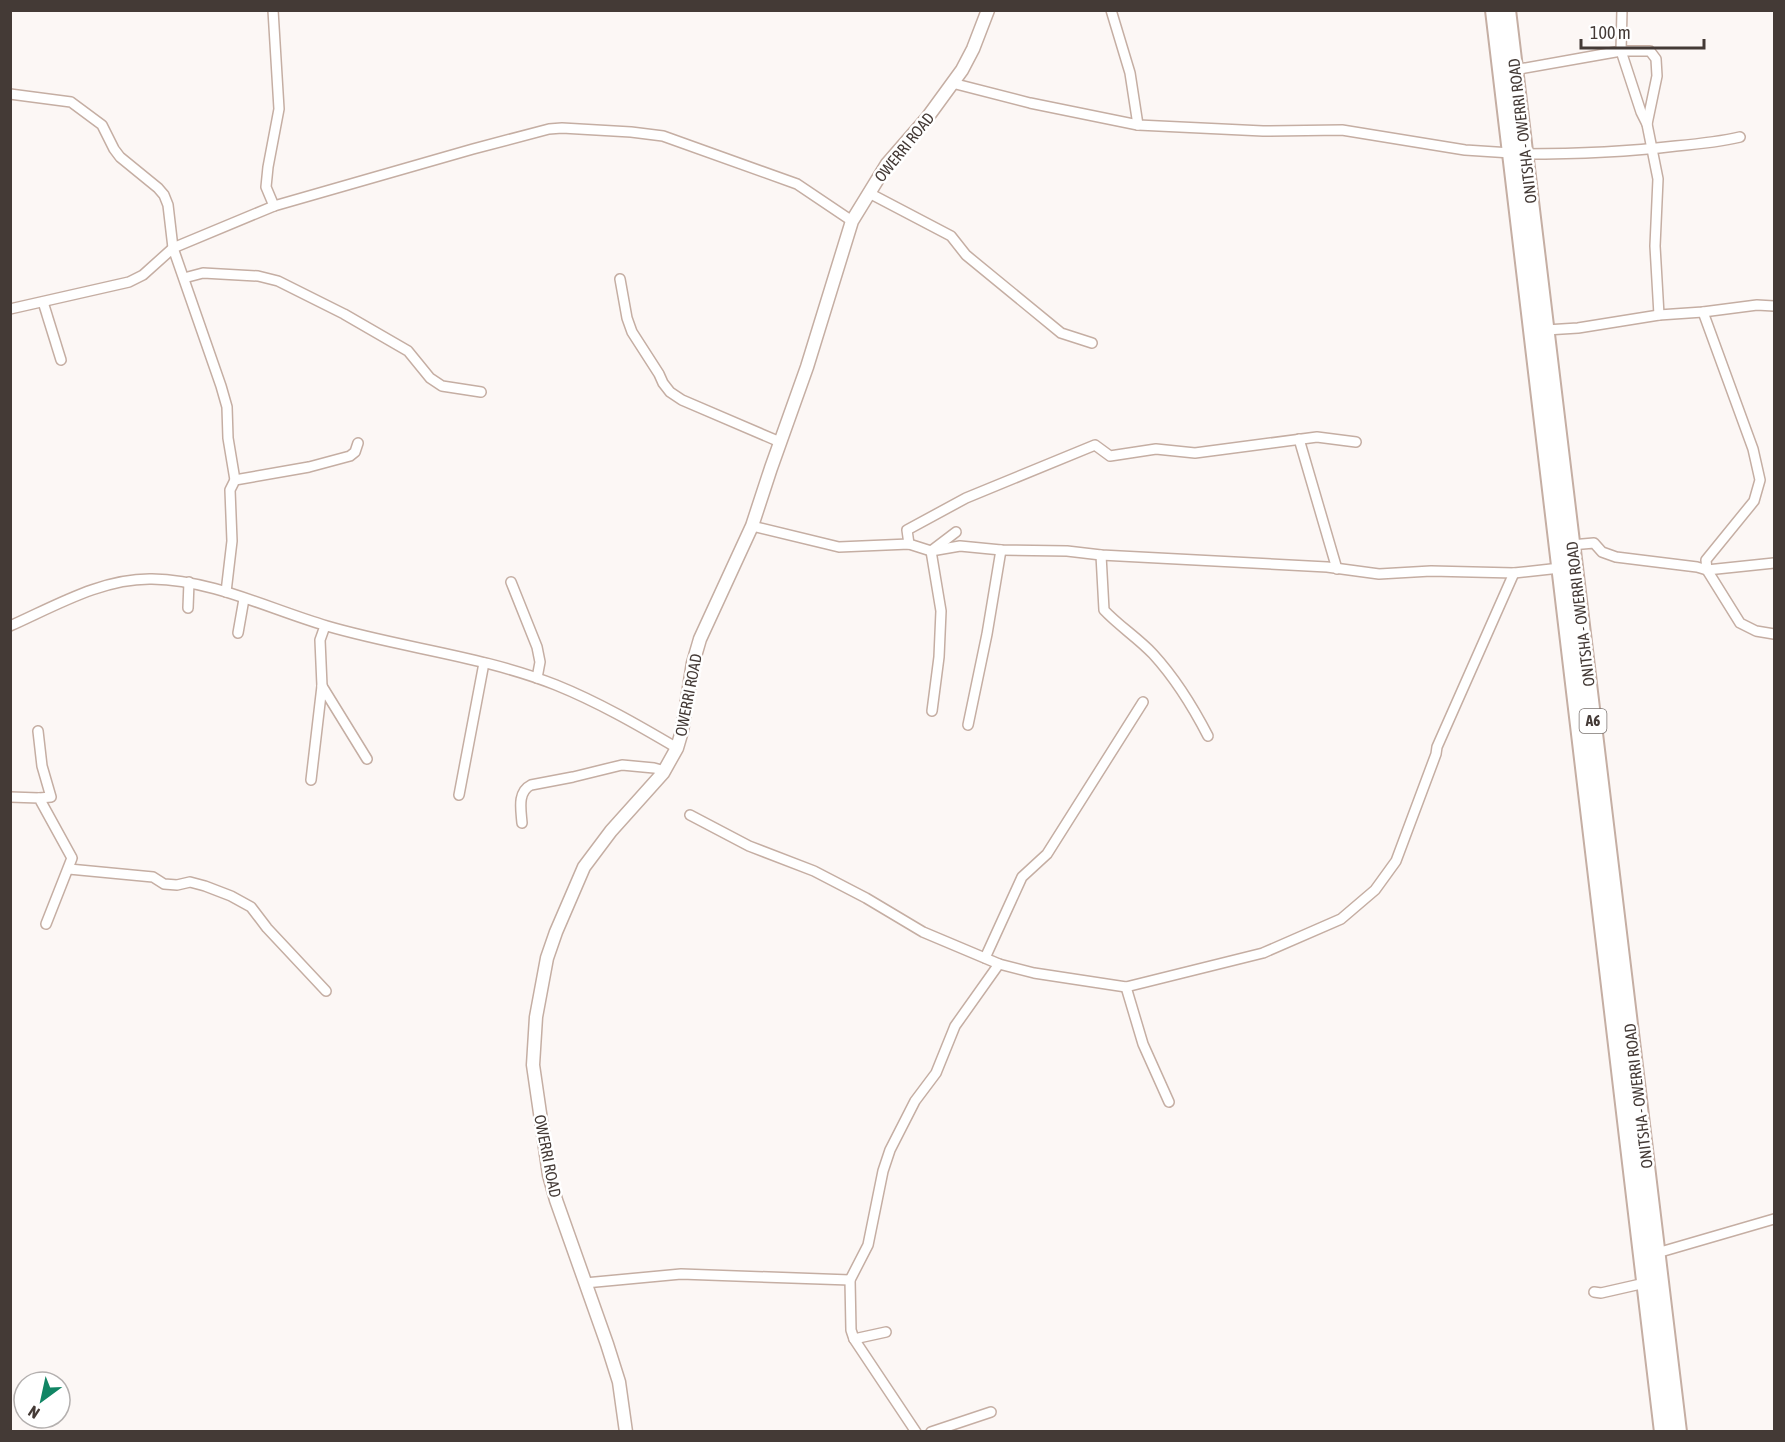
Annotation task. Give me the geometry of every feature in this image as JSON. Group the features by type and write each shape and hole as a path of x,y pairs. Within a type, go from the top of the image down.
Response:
{"highway":[{"name":"ONITSHA - OWERRI ROAD","path":"1494,10 1546,330 1678,1431"},
{"name":"ONITSHA - OWERRI ROAD","path":"1507,10 1514,70 1518,153 1560,568 1663,1431"}],"main road":[{"name":"OWERRI ROAD","path":"626,1431 619,1382 549,1175 532,1065 536,1017 545,969 556,932 584,867 611,831 665,771 677,748 693,663 700,639 752,526 807,367 852,221 887,164 927,118 952,84 973,49 988,10"}],"street":[{"path":"273,10 279,109 268,167 267,187 274,206"},
{"path":"1111,10 1130,73 1138,125"},
{"path":"1622,10 1621,51 1647,124 1658,179 1655,246 1659,315"},
{"path":"1514,70 1621,51 1650,51 1656,59 1657,76 1647,124"},
{"path":"952,84 1138,125 1263,131 1342,130 1465,150 1574,154 1651,149 1721,141 1740,136"},
{"path":"10,94 71,102 102,125 120,157 164,195 168,205 173,248 227,407 228,438 235,480 230,490 232,541 226,592"},
{"path":"10,309 129,282 143,275 173,248 274,206 549,129 631,132 663,136 797,184 852,221"},
{"path":"868,193 951,236 966,255 1061,333 1092,343"},
{"path":"184,279 203,273 258,276 278,281 344,314 408,351 430,378 442,386 482,392"},
{"path":"620,279 632,332 670,392 682,400 780,442"},
{"path":"43,302 61,360"},
{"path":"1546,330 1578,328 1659,315 1757,305 1774,306"},
{"path":"1703,312 1753,449 1760,480 1754,501 1706,560 1707,570 1740,623 1756,631 1774,634"},
{"path":"909,544 908,530 966,498 1095,445 1110,456 1156,449 1195,453 1317,437 1356,442"},
{"path":"1299,439 1337,569"},
{"path":"235,480 309,467 350,456 355,452 358,443"},
{"path":"752,526 838,547 909,544 931,551 960,546 1001,550 1067,551 1101,555 1327,567 1379,574 1431,571 1514,573 1560,568"},
{"path":"931,551 956,532"},
{"path":"1571,544 1594,543 1602,552 1616,557 1707,570 1774,563"},
{"path":"968,725 987,634 1001,550"},
{"path":"931,551 941,611 939,657 932,711"},
{"path":"1101,555 1104,610 1152,654 1190,701 1208,736"},
{"path":"690,814 749,846 814,871 866,898 923,932 985,958 1034,974 1126,987 1263,953 1341,919 1375,890 1396,861 1437,747 1514,573"},
{"path":"10,626 73,597 109,584 150,579 189,582 226,592 325,626 484,663 537,678 617,713 677,748"},
{"path":"188,608 189,582"},
{"path":"511,582 537,647 540,662 537,678"},
{"path":"238,633 244,599"},
{"path":"311,780 322,686 320,640 325,626"},
{"path":"459,795 484,663"},
{"path":"322,686 367,759"},
{"path":"985,958 1022,877 1047,854 1143,702"},
{"path":"10,797 51,797 42,766 38,731"},
{"path":"522,823 522,793 526,787 531,785 622,765 665,771"},
{"path":"39,798 72,858 46,924"},
{"path":"69,868 153,877 164,884 177,885 189,882 231,896 251,907 267,928 326,991"},
{"path":"916,1431 854,1340 850,1280 868,1245 883,1171 890,1150 915,1101 936,1073 955,1026 999,963"},
{"path":"1126,987 1143,1044 1169,1102"},
{"path":"1657,1253 1774,1219"},
{"path":"585,1283 681,1274 850,1280"},
{"path":"1594,1292 1601,1293 1645,1283"},
{"path":"854,1340 886,1332"},
{"path":"931,1431 991,1412"}]}
